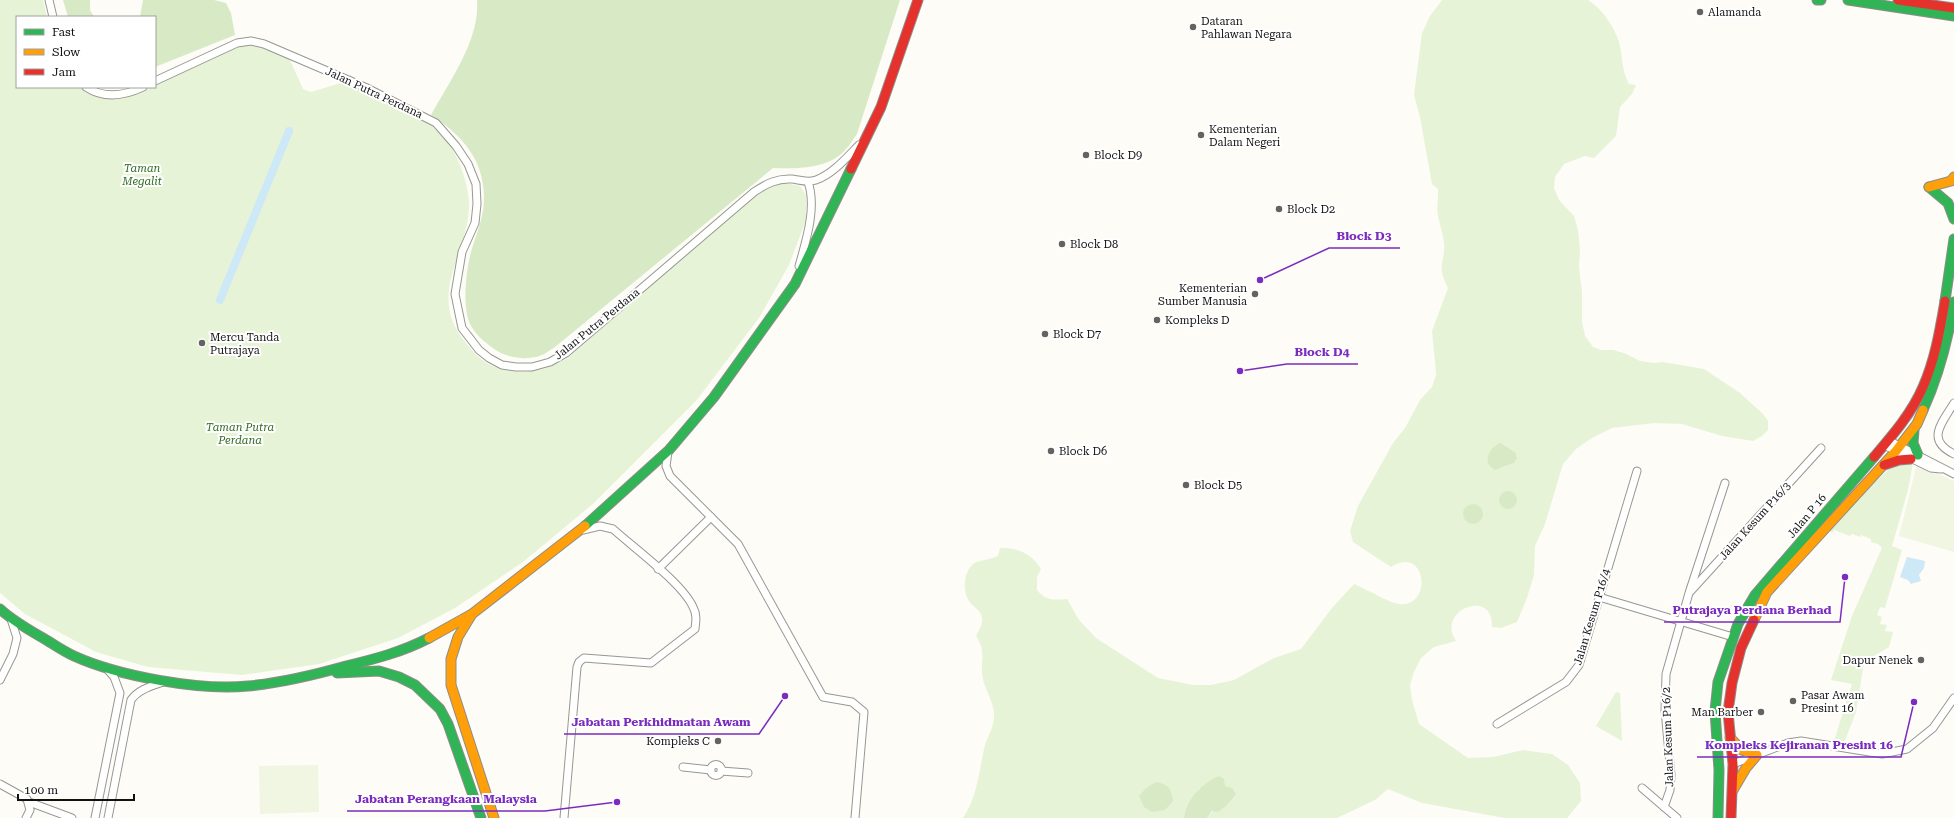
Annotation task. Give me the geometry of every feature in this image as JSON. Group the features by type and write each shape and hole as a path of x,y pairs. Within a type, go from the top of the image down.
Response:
{"main road":[{"path":"0,609 11,619 73,656 105,667 165,682 206,686 248,686 317,674 389,655 413,646 472,614 578,532 669,450 714,396 795,284 881,107 918,0"},
{"path":"1848,0 1954,16"},
{"path":"1898,0 1954,8"},
{"path":"1954,177 1951,180 1929,187 1948,203 1954,219"},
{"name":"Jalan P 16","path":"1718,817 1719,770 1715,711 1718,682 1738,624 1755,595 1886,442 1908,414 1926,381 1937,337 1954,239"},
{"name":"Jalan P 16","path":"1731,818 1733,764 1728,712 1732,683 1741,648 1760,604 1767,592 1882,466 1914,428 1934,386 1948,338 1954,302"},
{"path":"1882,466 1914,457 1912,439 1914,428"},
{"path":"472,614 458,637 451,659 451,686 494,818"},
{"path":"317,674 379,671 399,677 419,689 440,708 448,724 481,818"},
{"path":"1715,711 1726,755 1733,764 1726,773 1718,817"},
{"path":"1730,738 1742,750 1758,755 1746,768 1732,792"}],"street":[{"path":"49,0 53,16"},
{"name":"Jalan Putra Perdana","path":"156,81 237,43 251,40 337,74 436,123 456,146 468,164 476,184 476,223 462,252 455,294 462,328 469,340 489,358 502,365 532,367 550,362 566,353 754,192 775,180 783,179 808,182"},
{"path":"88,88 102,94 118,95 128,94 140,88"},
{"path":"795,284 809,219 811,190 808,182 817,180 826,175 866,137"},
{"path":"1954,403 1937,431 1939,441 1944,449 1954,454"},
{"path":"1886,442 1914,457 1954,474"},
{"name":"Jalan Kesum P16/3","path":"1689,594 1821,448"},
{"path":"669,450 666,466 670,476 738,544 823,697 852,702 864,712 855,818"},
{"name":"Jalan Kesum P16/4","path":"1497,724 1560,686 1572,676 1579,665 1636,471"},
{"name":"Jalan Kesum P16/3","path":"1681,621 1725,483"},
{"path":"658,569 711,517"},
{"path":"564,818 577,667 579,662 584,658 651,663 695,629 696,618 693,606 673,582 613,529 600,526 578,532"},
{"path":"1599,597 1733,637"},
{"path":"0,680 13,654 17,638 11,619"},
{"name":"Jalan Kesum P16/2","path":"1664,807 1670,790 1671,775 1666,717 1666,674 1681,621"},
{"path":"95,818 120,693 114,677 105,667"},
{"path":"108,818 132,700 138,693 148,687 165,682"},
{"path":"1733,764 1788,743 1801,741 1882,754 1907,749 1933,728 1954,698"},
{"path":"683,767 711,770 713,765 716,764 720,766 721,771 748,773"},
{"path":"0,784 24,796 29,802 72,818"},
{"path":"1642,788 1677,818"},
{"path":"26,818 30,810 29,802"}],"green space":[{"name":"Taman Putra Perdana","path":"0,0 43,0 47,16 16,16 16,88 82,88 100,95 114,97 128,96 149,88 156,88 156,84 228,49 242,44 253,44 284,54 290,60 303,89 311,92 341,83 353,84 433,126 451,146 461,168 468,190 468,220 452,272 449,290 449,307 454,325 466,343 478,356 485,362 503,369 522,372 531,371 549,366 568,358 756,193 780,182 800,186 806,195 806,220 789,265 759,318 696,401 594,503 523,562 455,608 398,638 319,664 242,675 148,667 96,652 25,614 0,593"},
{"path":"63,0 90,0 90,10 93,16 68,16"},
{"path":"143,0 214,0 226,3 231,13 235,35 156,67 156,16 140,16"},
{"path":"477,0 900,0 857,134 839,156 822,164 802,168 773,168 555,347 541,356 525,358 508,356 497,351 480,338 470,324 465,298 466,278 471,252 483,212 484,195 481,173 477,163 465,144 449,128 431,115 455,74 469,45 477,15"},
{"path":"1442,0 1588,0 1603,13 1617,36 1626,79 1629,84 1636,85 1632,94 1620,107 1616,136 1594,158 1585,156 1564,164 1555,177 1554,188 1559,200 1574,216 1578,230 1580,250 1579,267 1582,292 1582,322 1585,336 1593,347 1601,350 1613,350 1624,353 1640,361 1654,363 1663,362 1704,369 1740,393 1762,413 1768,421 1768,430 1762,436 1753,441 1722,436 1682,424 1655,423 1612,428 1592,438 1576,449 1563,464 1545,524 1535,546 1534,575 1527,598 1517,622 1501,628 1492,627 1490,615 1484,608 1476,606 1467,607 1459,612 1453,620 1452,630 1456,641 1434,647 1421,658 1414,672 1410,685 1412,700 1419,724 1468,758 1493,757 1523,750 1552,754 1568,765 1580,783 1581,801 1567,818 1505,818 1422,803 1388,789 1375,800 1337,818 1207,818 1213,811 1200,788 1188,805 1184,818 963,818 968,810 974,793 984,749 994,719 992,703 984,683 982,673 981,645 976,636 981,625 982,618 980,613 967,597 965,592 965,582 969,568 974,563 998,556 1000,548 1024,552 1033,559 1041,569 1037,577 1037,590 1040,594 1050,599 1067,599 1079,620 1096,638 1158,678 1193,685 1211,685 1234,680 1274,658 1301,649 1332,608 1354,584 1384,599 1399,604 1410,603 1417,597 1421,588 1421,578 1418,570 1412,564 1403,562 1391,567 1353,542 1350,531 1358,506 1393,443 1405,428 1420,400 1432,387 1436,375 1432,331 1448,288 1442,274 1444,243 1437,213 1438,189 1432,184 1420,117 1414,95 1422,33 1430,16","holes":["1508,448 1515,452 1514,463 1501,468"]},
{"path":"1500,443 1515,452 1517,458 1514,463 1495,470 1488,464 1488,456 1493,448"},
{"path":"1913,463 1908,490 1892,546 1902,550 1885,608 1880,607 1877,615 1882,617 1880,624 1887,625 1885,631 1893,632 1889,647 1864,662 1856,712 1844,743 1834,741 1852,684 1831,680 1852,616 1882,548 1878,544 1871,542 1871,539 1861,535 1860,537 1852,534 1850,536 1834,530 1833,533 1829,531 1836,520 1893,465"},
{"path":"1917,464 1954,481 1954,552 1899,536"},
{"path":"1504,491 1512,491 1517,496 1515,507 1512,509 1504,509 1499,504 1499,496"},
{"path":"1469,504 1477,504 1483,510 1483,518 1477,524 1469,524 1463,518 1463,510"},
{"path":"1616,692 1620,693 1622,741 1596,726"},
{"path":"318,765 319,812 260,814 259,766"},
{"path":"1219,776 1224,779 1225,786 1232,788 1236,794 1226,806 1218,812 1212,811 1207,818 1184,818 1185,811 1196,793 1207,783"},
{"path":"1156,782 1164,784 1169,788 1173,801 1165,810 1152,812 1144,807 1139,796 1146,788"}],"water":[{"path":"1907,557 1925,561 1924,568 1919,575 1921,581 1911,584 1908,580 1900,577"}],"waterway":[{"path":"220,300 289,131"}],"traffic: fast":[{"path":"1848,0 1954,16"},
{"path":"585,526 669,450 714,397 795,284 851,169"},
{"path":"1929,187 1948,203 1954,219"},
{"path":"1945,301 1954,239"},
{"path":"1923,410 1934,384 1942,357 1954,302"},
{"path":"1914,430 1913,443 1918,455"},
{"path":"1718,818 1719,770 1715,711 1718,682 1738,624 1755,595 1874,457"},
{"path":"0,609 17,622 61,649 92,663 136,676 183,684 207,686 248,686 297,678 388,655 429,638"},
{"path":"337,673 379,671 399,677 415,685 440,709 448,724 481,818"}],"traffic: slow":[{"path":"1929,187 1951,181 1954,177"},
{"path":"1754,620 1767,592 1896,451 1917,424 1923,410"},
{"path":"429,638 472,614 585,526"},
{"path":"472,614 458,637 451,659 451,685 494,818"},
{"path":"1730,738 1742,750 1757,755 1746,768 1733,790"}],"traffic: jam":[{"path":"851,169 881,107 918,0"},
{"path":"1898,0 1954,8"},
{"path":"1874,457 1907,415 1923,387 1934,356 1945,301"},
{"path":"1884,465 1899,460 1911,459"},
{"path":"1731,818 1733,764 1728,712 1732,683 1741,648 1754,620"}],"place":[{"name":"Alamanda","path":"1700,12"},
{"name":"Dataran Pahlawan Negara","path":"1193,27"},
{"name":"Kementerian Dalam Negeri","path":"1201,135"},
{"name":"Block D9","path":"1086,155"},
{"name":"Block D2","path":"1279,209"},
{"name":"Block D8","path":"1062,244"},
{"name":"Block D3","path":"1260,280"},
{"name":"Kementerian Sumber Manusia","path":"1255,294"},
{"name":"Kompleks D","path":"1157,320"},
{"name":"Block D7","path":"1045,334"},
{"name":"Mercu Tanda Putrajaya","path":"202,343"},
{"name":"Block D4","path":"1240,371"},
{"name":"Block D6","path":"1051,451"},
{"name":"Block D5","path":"1186,485"},
{"name":"Putrajaya Perdana Berhad","path":"1845,577"},
{"name":"Dapur Nenek","path":"1921,660"},
{"name":"Jabatan Perkhidmatan Awam","path":"785,696"},
{"name":"Pasar Awam Presint 16","path":"1793,701"},
{"name":"Kompleks Kejiranan Presint 16","path":"1914,702"},
{"name":"Man Barber","path":"1761,712"},
{"name":"Kompleks C","path":"718,741"},
{"name":"Jabatan Perangkaan Malaysia","path":"617,802"}],"park label":[{"name":"Taman Megalit","path":"142,174"}]}
